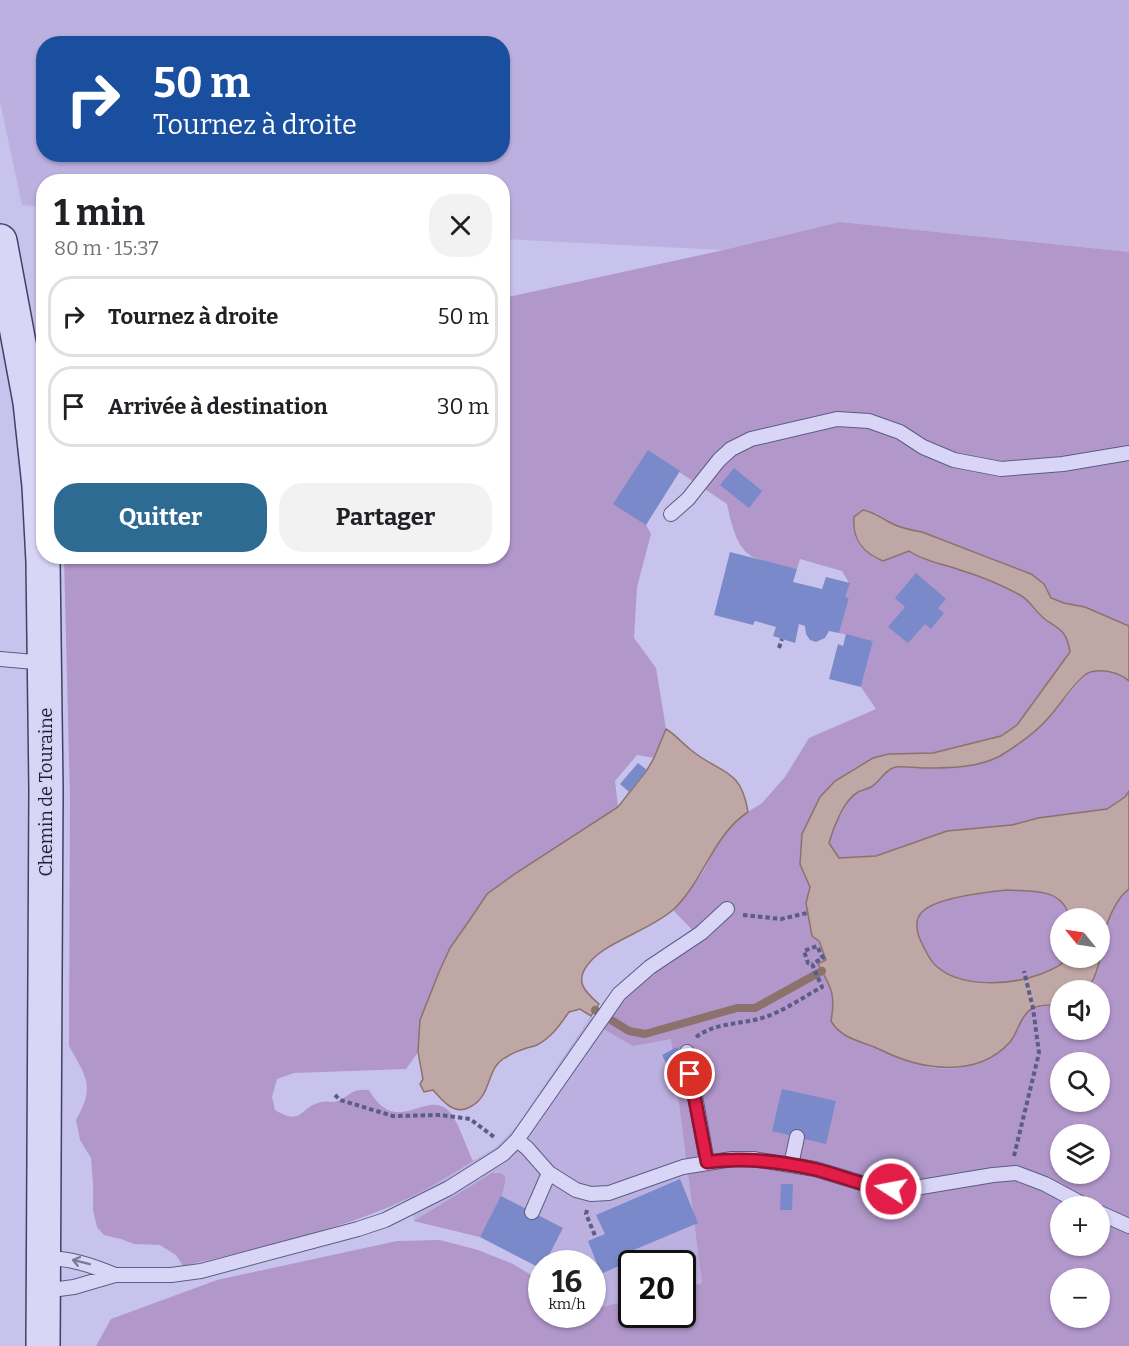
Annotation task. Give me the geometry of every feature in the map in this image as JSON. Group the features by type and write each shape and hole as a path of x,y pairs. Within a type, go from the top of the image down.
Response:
{"street":[{"name":"Chemin de Touraine","path":"0,241 5,288 26,376 36,453"},
{"name":"Chemin de Touraine","path":"43,564 46,663 43,1346"}],"lane":[{"path":"671,513 688,499 719,460 731,449 751,439 837,419 869,421 900,432 923,447 954,460 1001,469 1063,464 1129,453"},
{"path":"0,659 46,663"},
{"path":"44,1292 74,1287 115,1275 171,1275 201,1271 385,1220 449,1188 481,1169 513,1144 554,1089 607,1008 630,983 701,933 727,909"},
{"path":"687,1052 707,1162"},
{"path":"791,1165 797,1137"},
{"path":"513,1144 527,1148 549,1173 576,1190 591,1194 609,1193 683,1167 732,1159 753,1159 815,1169 878,1188 903,1190 1016,1173 1045,1184 1067,1196"},
{"path":"532,1212 549,1173"},
{"path":"1110,1217 1129,1226"},
{"path":"44,1258 71,1259 115,1275"}],"path":[{"path":"779,648 782,639"},
{"path":"727,909 734,914 781,919 807,914"},
{"path":"687,1052 692,1040 702,1032 727,1023 767,1017 822,987 804,951 817,945 823,958 812,964"},
{"path":"1010,1174 1039,1053 1033,1008 1024,971"},
{"path":"335,1095 340,1100 393,1116 441,1115 470,1119 513,1144"},
{"path":"591,1194 586,1214 596,1238"}],"shaded area":[{"path":"0,0 1129,0 1129,252 840,222 724,250 510,239 510,174 36,174 36,206 22,205 0,102"},
{"path":"840,222 1129,252 1129,626 1085,607 1051,598 1044,584 989,557 922,532 907,530 890,523 876,513 860,546 874,558 883,561 908,550 927,560 975,575 1006,588 1024,598 1062,633 1067,640 1070,652 1017,725 1001,736 933,753 889,754 873,758 855,768 820,797 802,834 800,864 810,887 806,903 812,936 818,941 826,960 818,964 833,997 831,1021 841,1032 854,1039 920,1064 948,1069 971,1065 1002,1050 1013,1038 1025,1014 1039,1006 1050,1005 1050,1040 1110,1040 1110,980 1092,980 1098,968 1110,968 1110,918 1119,899 1129,889 1129,1346 96,1346 111,1319 217,1280 397,1241 440,1240 478,1250 513,1264 528,1273 528,1328 606,1328 606,1306 618,1303 618,1328 696,1328 696,1285 702,1283 671,1039 633,1046 602,1028 625,998 646,978 703,941 673,910 687,895 704,870 719,840 737,819 762,803 785,777 809,738 876,709 861,687 873,641 839,633 849,598 845,597 849,583 842,571 800,559 797,569 755,558 743,549 735,535 727,504 648,451 646,525 651,534 637,587 634,638 656,668 666,729 654,758 637,755 615,781 618,807 516,873 420,1020 418,1052 406,1069 294,1073 277,1079 272,1097 275,1110 291,1117 300,1114 314,1104 337,1101 359,1090 369,1090 379,1104 390,1111 400,1112 439,1105 451,1114 473,1161 433,1185 383,1210 298,1238 183,1266 176,1255 160,1245 134,1244 104,1235 97,1227 93,1210 91,1158 80,1140 76,1120 85,1099 86,1082 69,1046 70,797 64,564 510,564 510,296"},
{"path":"863,510 870,512 897,526 922,532 1031,574 1044,584 1051,598 1085,607 1129,626 1129,681 1120,675 1108,672 1096,671 1086,674 1027,738 991,760 953,767 892,768 874,785 858,792 848,801 833,830 829,843 839,858 876,856 947,831 1012,825 1038,818 1107,809 1125,797 1129,791 1129,889 1119,900 1110,916 1110,908 1066,908 1053,896 1045,893 1007,890 963,896 930,906 920,914 917,920 917,930 932,962 946,973 958,978 986,983 1016,981 1054,968 1098,968 1092,980 1050,980 1050,1005 1039,1006 1029,1011 1010,1042 997,1054 982,1062 965,1066 931,1066 897,1057 847,1036 831,1021 833,997 818,964 826,960 819,941 812,936 806,903 810,887 800,864 802,834 820,797 835,781 873,758 889,754 933,753 1001,736 1017,725 1070,652 1069,645 1062,632 1042,617 1020,595 968,572 927,560 909,551 883,561 860,545 854,517"},
{"path":"1096,670 1118,675 1129,681 1129,791 1125,797 1107,809 1038,818 1012,825 966,829 903,846 876,856 839,858 829,843 832,830 857,792 873,786 895,767 974,765 997,757 1050,717 1085,675"},
{"path":"666,729 701,758 735,779 745,797 748,812 726,833 693,885 674,909 654,923 607,948 589,963 582,975 583,985 589,995 599,1004 591,1016 580,1009 569,1012 555,1031 542,1042 503,1059 494,1070 482,1096 470,1107 459,1110 445,1103 433,1090 424,1092 420,1084 423,1079 418,1052 420,1020 450,948 487,894 618,807 647,770"},
{"path":"1007,890 1037,892 1054,896 1061,901 1066,908 1050,908 1050,968 1054,968 1016,981 986,983 958,978 935,965 918,934 917,920 920,914 939,903 976,894"},
{"path":"591,1016 602,1028 670,1038 781,1339 701,1283 696,1284 696,1250 618,1250 618,1303 606,1306 606,1250 528,1250 528,1262 480,1237 414,1221 409,1198 495,1148 517,1126"},
{"path":"492,1173 505,1176 505,1184 497,1208 480,1237 414,1221"}],"building":[{"path":"648,450 680,471 646,525 613,504"},
{"path":"734,468 762,491 749,508 720,485"},
{"path":"730,552 797,569 793,582 822,589 826,577 850,583 845,597 849,598 839,633 829,631 825,638 816,642 810,640 805,626 799,624 795,643 773,636 776,627 755,621 753,625 714,615"},
{"path":"916,573 946,599 938,608 944,613 931,629 925,624 908,643 888,627 905,607 895,598"},
{"path":"846,634 873,641 861,687 829,679 838,644 843,646"},
{"path":"638,763 647,770 629,792 620,784"},
{"path":"677,1047 684,1061 669,1069 662,1055"},
{"path":"782,1089 836,1101 826,1144 772,1131"},
{"path":"680,1179 698,1223 634,1250 618,1250 618,1266 606,1272 606,1250 592,1250 588,1241 605,1234 596,1215"},
{"path":"781,1184 793,1184 792,1210 780,1210"},
{"path":"501,1196 563,1228 552,1250 528,1250 528,1262 480,1237"}],"waterway":[{"path":"595,1010 629,1031 645,1034 737,1008 755,1008 822,971"}],"route":[{"path":"690,1074 707,1162 753,1159 815,1169 878,1188 891,1189"}]}
